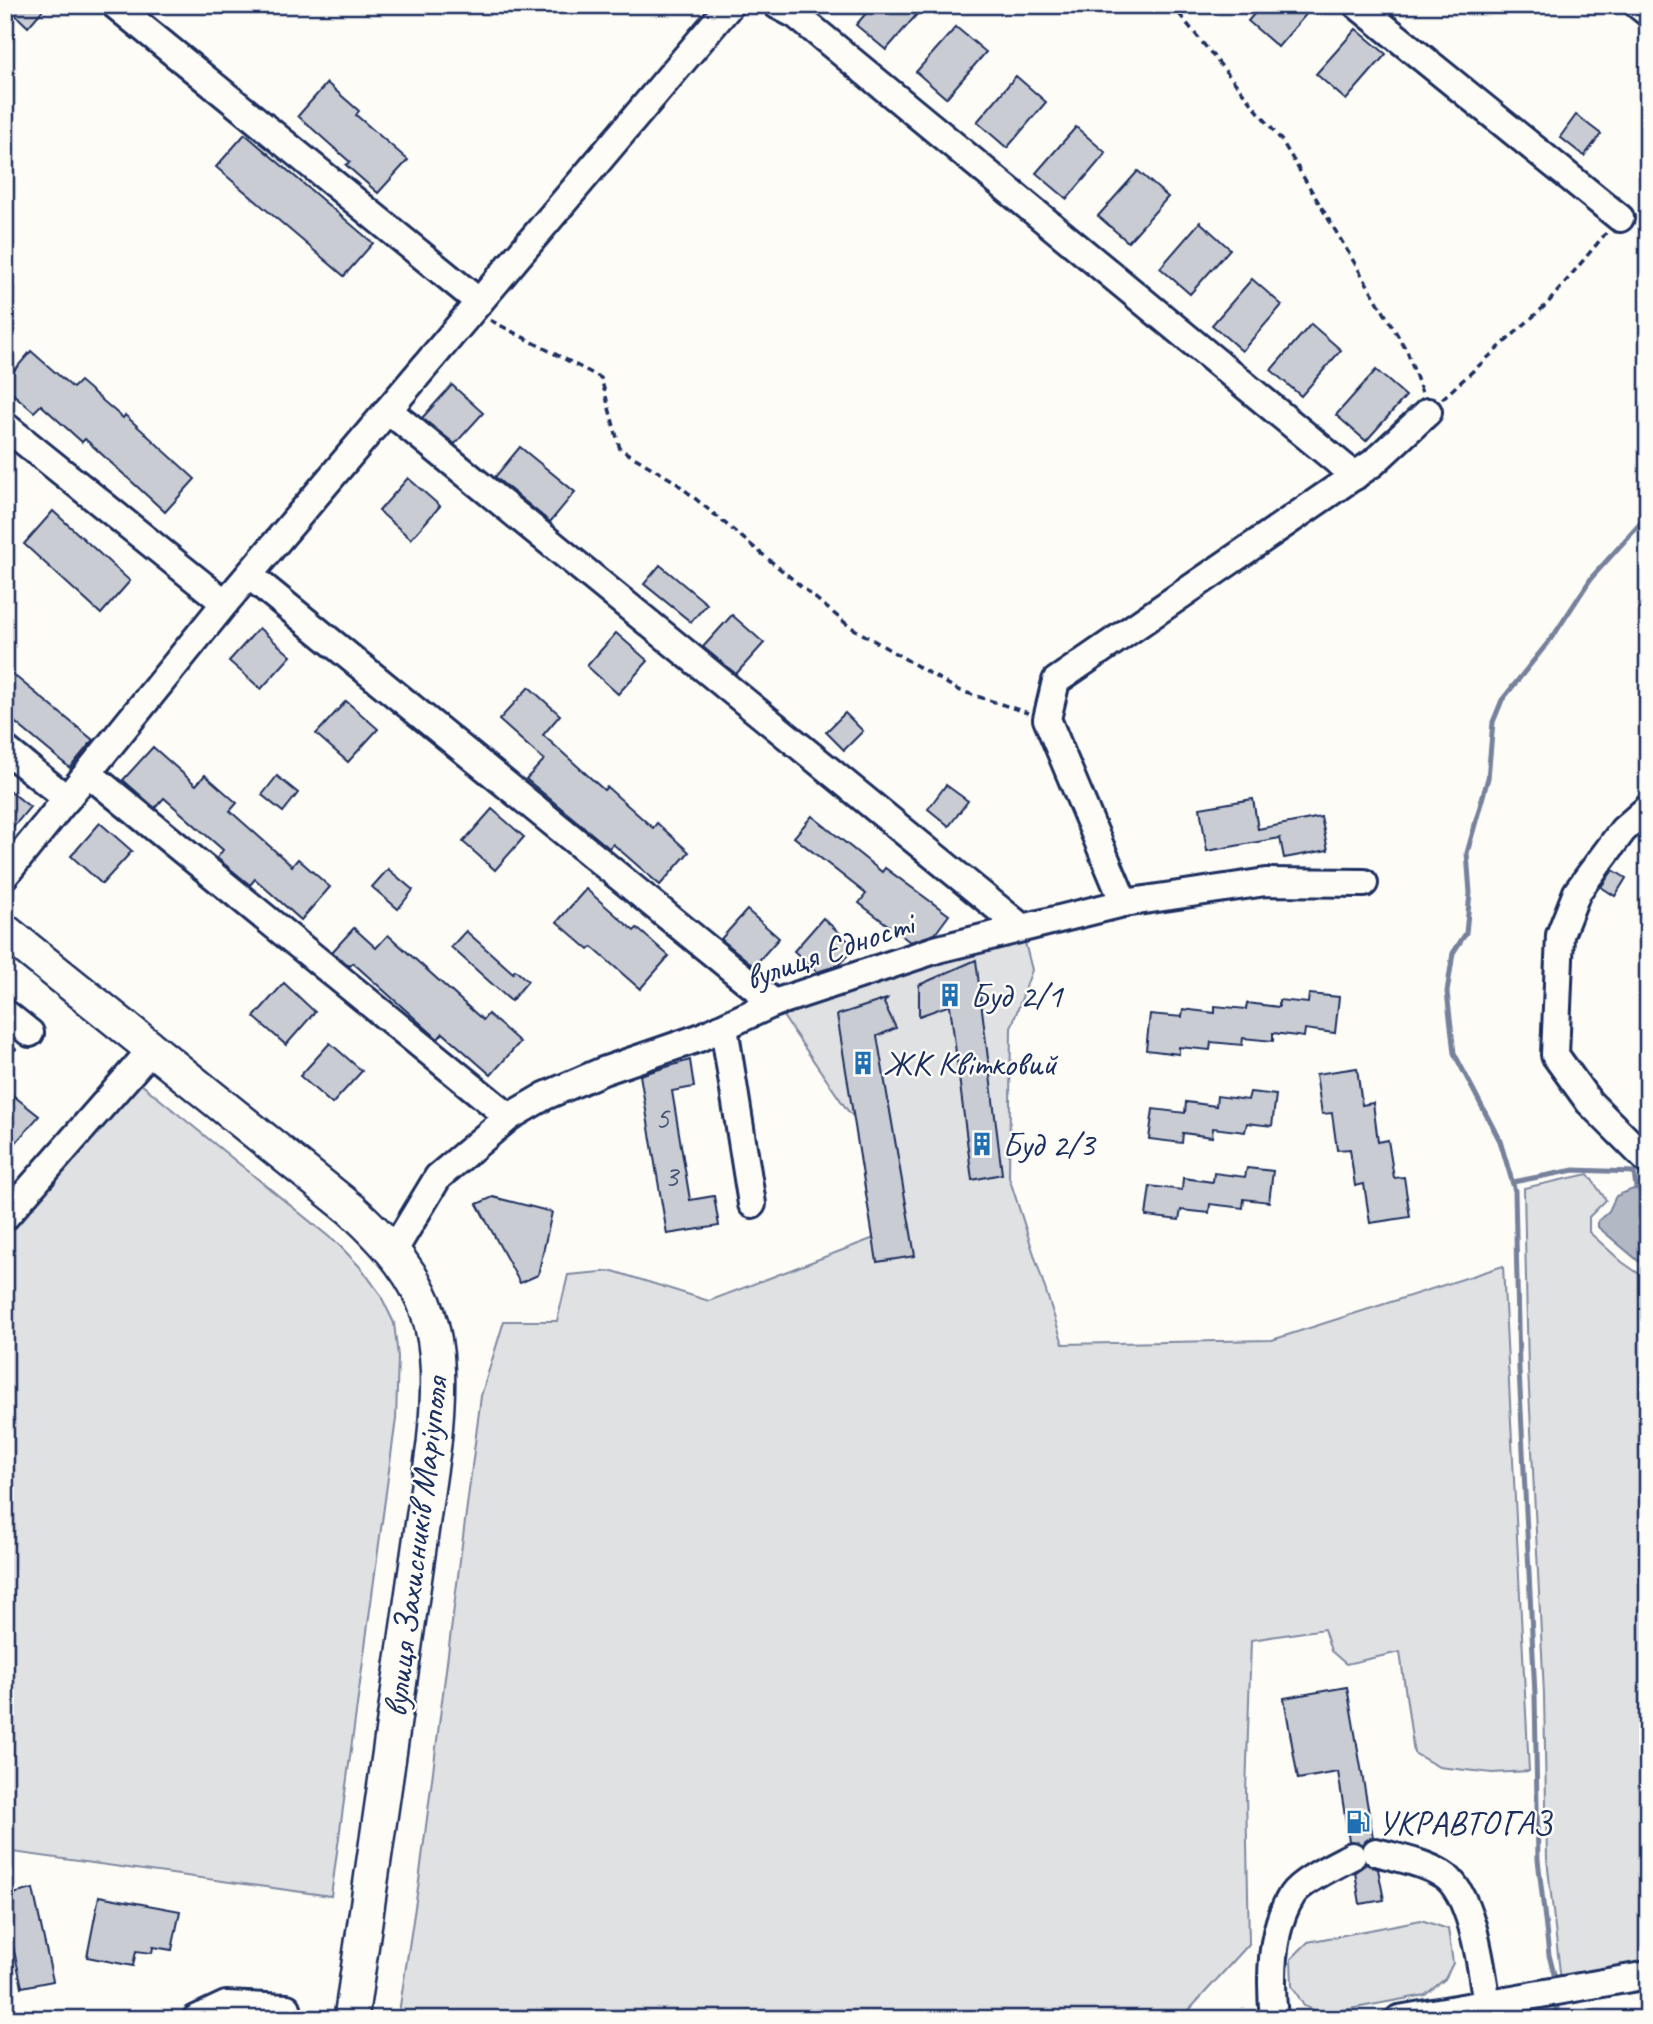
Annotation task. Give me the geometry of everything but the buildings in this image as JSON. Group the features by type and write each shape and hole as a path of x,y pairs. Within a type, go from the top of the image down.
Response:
{"main road":[{"name":"вулиця Захисників Маріуполя","path":"5,931 351,1209 394,1250 414,1279 430,1316 439,1394 351,2019"}],"street":[{"path":"115,5 476,306"},
{"path":"5,875 225,603 730,5"},
{"path":"777,5 796,15 1354,476"},
{"path":"1357,5 1620,218"},
{"path":"1638,5 1648,13"},
{"path":"388,410 1021,927"},
{"path":"1124,902 1047,719 1056,681 1373,463 1428,412"},
{"path":"5,426 225,603"},
{"path":"249,575 774,1003"},
{"path":"5,749 67,799"},
{"path":"88,773 509,1117"},
{"path":"1648,808 1623,830 1577,892 1560,935 1555,1043 1555,1055 1589,1102 1648,1161"},
{"name":"вулиця Єдності","path":"394,1250 438,1177 509,1117 545,1096 603,1071 699,1038 774,1003 938,949 1124,902 1266,882 1364,883"},
{"path":"5,1013 30,1033"},
{"path":"724,1027 752,1204"},
{"path":"5,1217 152,1049"},
{"path":"1274,2019 1270,1980 1278,1933 1293,1894 1364,1854 1415,1862 1445,1875 1461,1898 1474,1930 1487,2004"},
{"path":"1399,2019 1648,1975"},
{"path":"196,2019 226,2005 287,2008 285,2019"}],"path":[{"path":"1172,5 1282,141 1407,351 1428,412 1547,304 1620,218"},
{"path":"476,306 601,378 620,449 674,481 849,626 958,690 1047,719"}],"shaded area":[{"path":"1021,927 1032,970 1011,1028 1009,1177 1063,1344 1272,1340 1503,1266 1529,1771 1492,1773 1439,1767 1414,1753 1400,1652 1346,1664 1331,1651 1324,1629 1251,1640 1246,1792 1249,1944 1181,2019 398,2019 419,1881 481,1396 504,1321 557,1321 568,1275 613,1271 709,1301 903,1227 895,1157 848,1111 774,1003"},
{"path":"130,1075 339,1245 362,1269 380,1294 394,1323 398,1357 396,1419 331,1896 5,1851 5,1217"},
{"path":"1588,1174 1606,1200 1589,1217 1589,1232 1622,1262 1648,1280 1648,1964 1561,1981 1547,1859 1544,1694 1528,1369 1524,1188"},
{"path":"1636,1188 1648,1197 1648,1269 1598,1227 1598,1221 1609,1211 1616,1196"},
{"path":"1421,1920 1448,1929 1453,1963 1445,1979 1425,1995 1323,2014 1304,2006 1292,1986 1291,1959 1308,1942"}],"waterway":[{"path":"1556,1982 1549,1955 1538,1859 1535,1695 1519,1369 1515,1191 1500,1141 1454,1053 1447,992 1453,953 1466,933 1470,893 1467,853 1488,778 1493,722 1502,700 1554,635 1592,577 1648,515"},
{"path":"1513,1182 1574,1170 1634,1172 1636,1188"},
{"path":"1551,2019 1557,2008 1556,1999"}],"place":[{"name":"Буд 2/1","path":"950,995"},
{"name":"ЖК Квітковий","path":"863,1063"},
{"name":"Буд 2/3","path":"982,1144"},
{"name":"УКРАВТОГАЗ","path":"1358,1822"}]}
